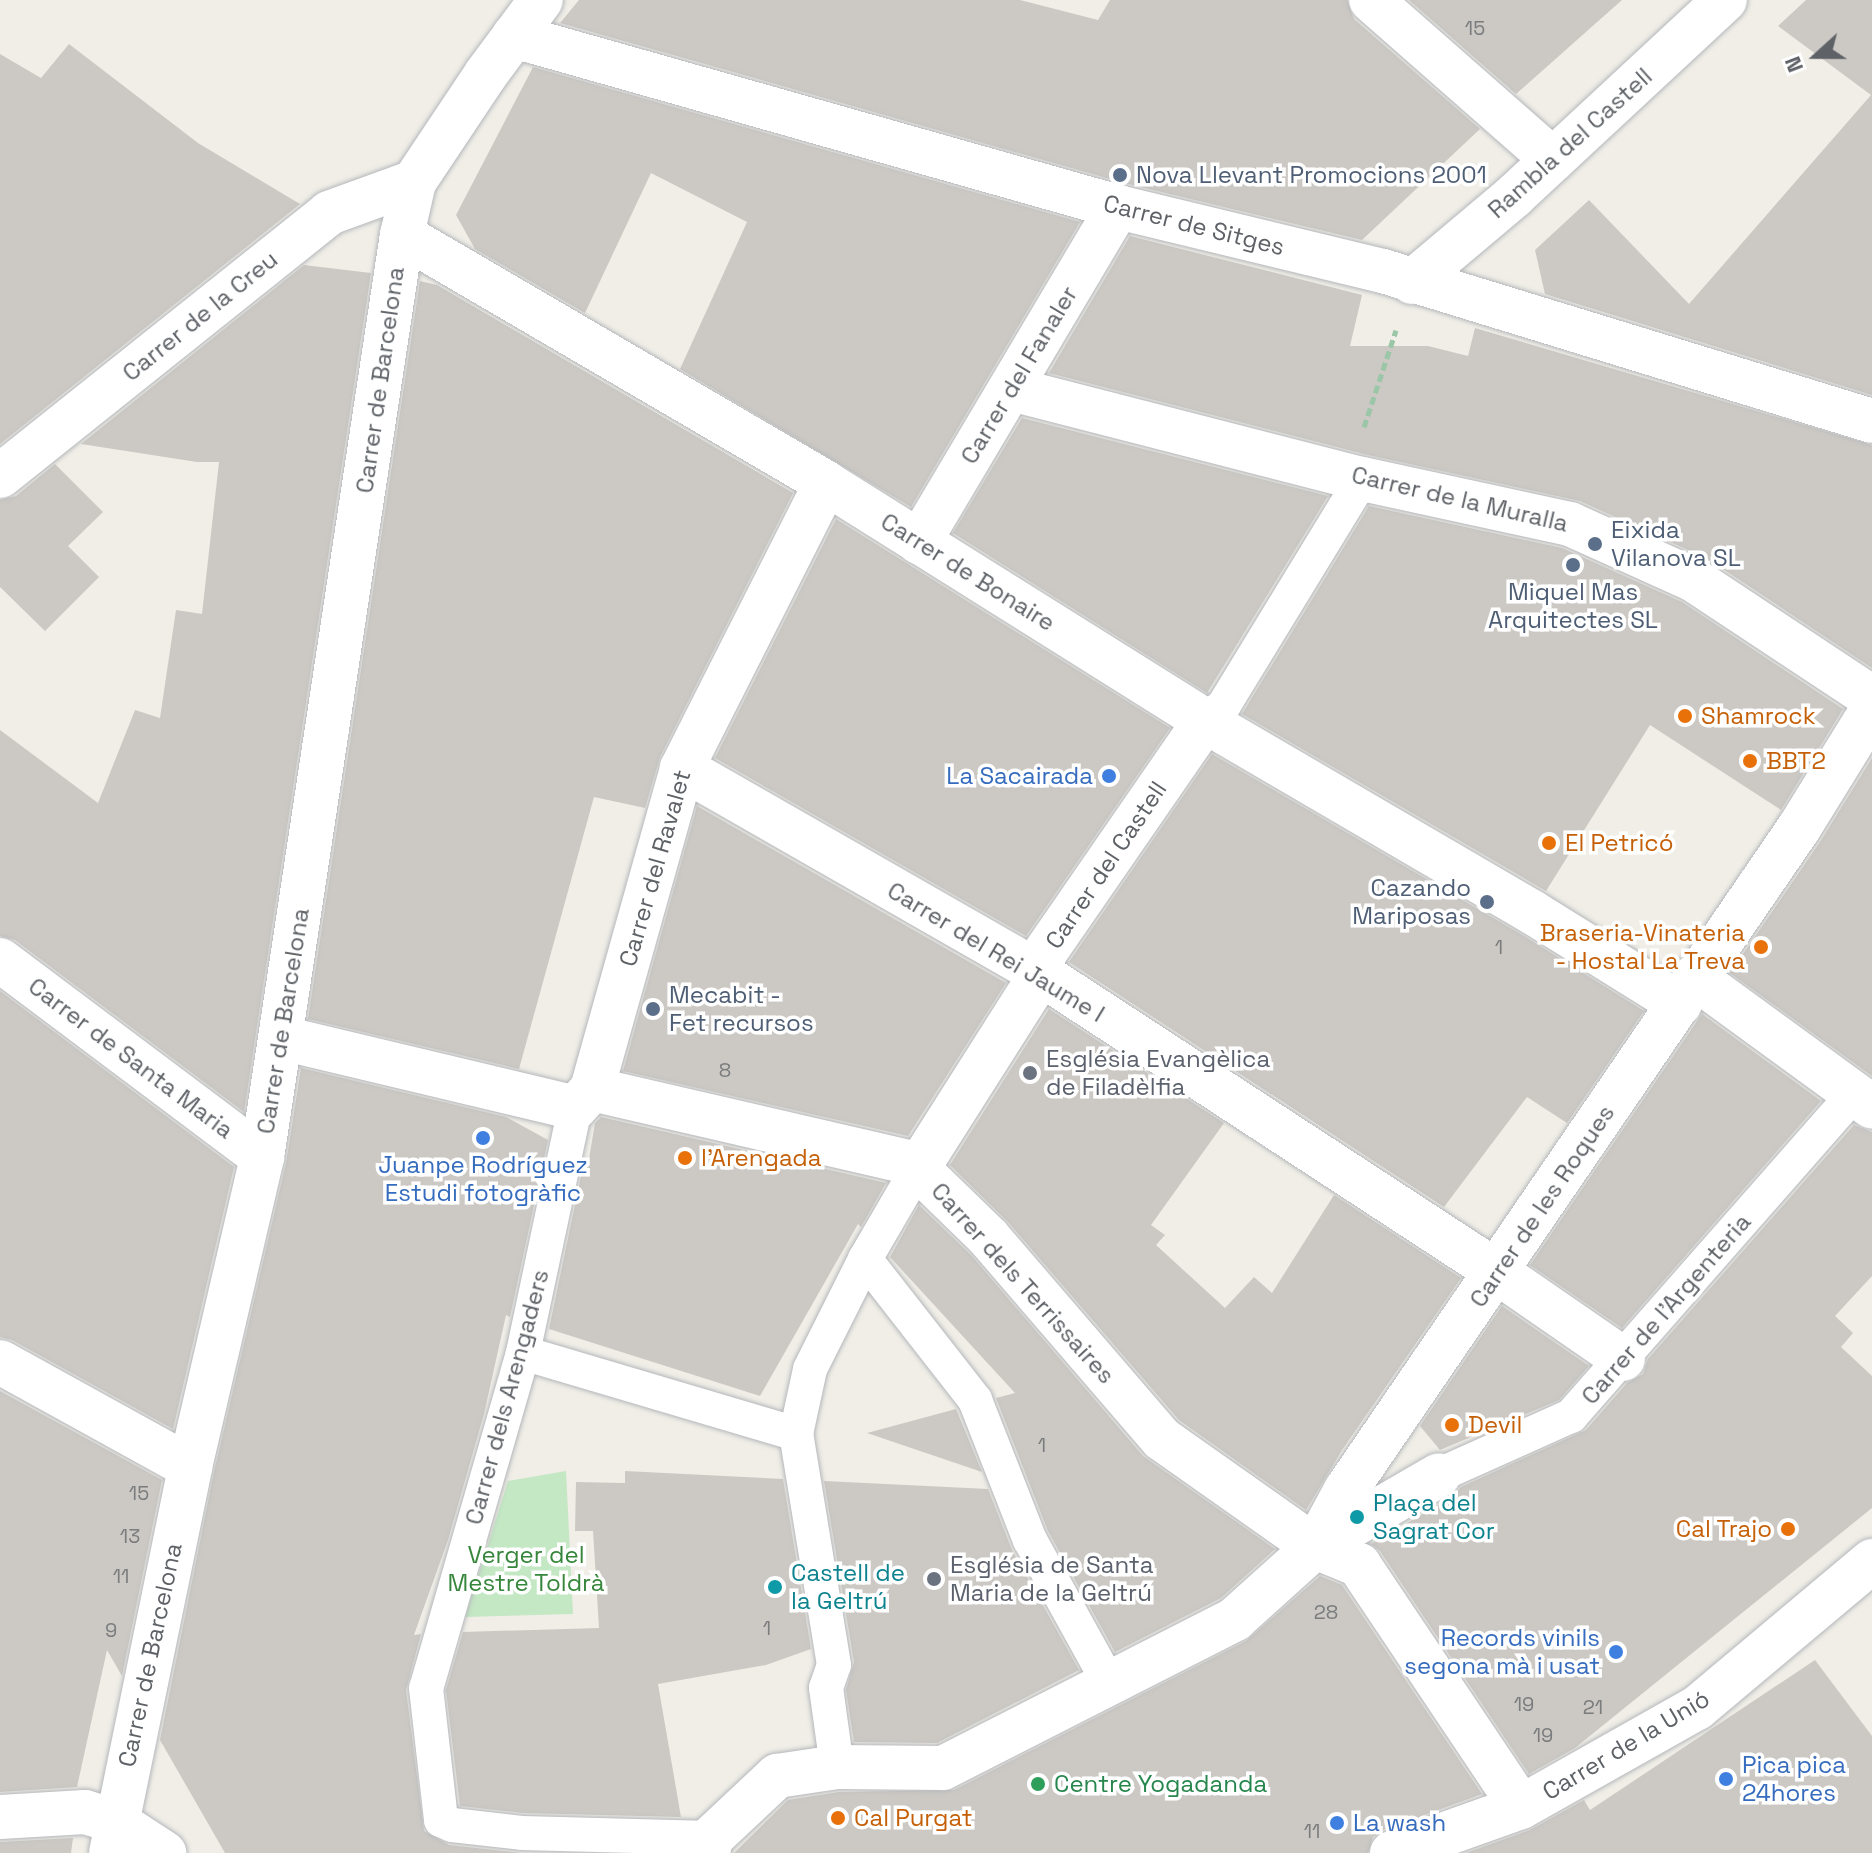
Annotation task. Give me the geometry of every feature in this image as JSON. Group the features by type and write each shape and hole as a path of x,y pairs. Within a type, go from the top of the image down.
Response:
{"street":[{"path":"414,182 541,0"},
{"path":"1371,0 1553,160"},
{"name":"Rambla del Castell","path":"1412,282 1553,160 1725,0"},
{"name":"Carrer de Sitges","path":"514,36 1118,207 1383,271 1872,421"},
{"name":"Carrer de Barcelona","path":"113,1837 190,1467 262,1157 402,235 414,182"},
{"name":"Carrer de la Creu","path":"0,476 329,213 414,182"},
{"name":"Carrer del Fanaler","path":"919,542 1118,207"},
{"name":"Carrer de Bonaire","path":"402,235 826,483 1205,721 1532,912 1687,990 1863,1100"},
{"name":"Carrer de la Muralla","path":"1011,389 1355,476 1570,524 1694,580 1872,698"},
{"path":"1205,721 1224,705 1355,476"},
{"name":"Carrer del Ravalet","path":"584,1098 682,768 826,483"},
{"name":"Carrer de les Roques","path":"1315,1547 1346,1490 1799,828 1872,710"},
{"name":"Carrer del Castell","path":"796,1434 810,1369 865,1259 918,1168 1041,974 1044,954 1205,721"},
{"name":"Carrer del Rei Jaume I","path":"682,768 1041,974 1497,1272 1623,1359"},
{"name":"Carrer de Santa Maria","path":"0,960 262,1157"},
{"name":"Carrer dels Terrissaires","path":"282,1038 912,1163 989,1238 1162,1439 1315,1547 1359,1565 1521,1807"},
{"name":"Carrer dels Arengaders","path":"584,1098 523,1353 426,1688 441,1820 452,1825 522,1833 717,1836"},
{"name":"Carrer de l'Argenteria","path":"1439,1475 1571,1416 1863,1100"},
{"path":"865,1259 975,1400 1030,1540 1109,1683"},
{"path":"523,1353 796,1434 834,1665 826,1688 837,1767"},
{"path":"0,1362 190,1467"},
{"path":"717,1836 777,1776 837,1767 943,1768 1235,1619 1315,1547 1439,1475"},
{"name":"Carrer de la Unió","path":"1392,1853 1521,1807 1697,1708 1872,1561"},
{"path":"0,1817 85,1812 113,1837 164,1853"}],"path":[{"path":"1355,476 1412,282"}],"green space":[{"name":"Verger del Mestre Toldrà","path":"566,1471 573,1614 465,1617 508,1481"}],"building":[{"path":"579,0 1020,0 1098,20 1110,0 1347,0 1354,19 1480,129 1362,240 1124,183 560,23"},
{"path":"1409,0 1622,0 1516,94"},
{"path":"1806,0 1872,0 1872,395 1545,294 1535,250 1589,200 1689,304 1871,95 1778,26"},
{"path":"69,44 198,143 300,204 0,444 0,54 41,78"},
{"path":"533,67 1080,222 911,507 680,369 747,222 651,173 585,313 475,249 456,215"},
{"path":"1130,236 1362,295 1350,346 1428,346 1468,356 1475,328 1872,445 1872,668 1708,559 1580,501 1368,455 1049,373"},
{"path":"304,265 371,273 244,1112 15,940 0,936 0,730 98,803 135,710 160,718 176,610 202,614 219,462 197,462 81,444"},
{"path":"420,281 437,285 793,493 660,757 645,808 594,797 519,1069 308,1019"},
{"path":"1022,418 1328,496 1207,693 953,533"},
{"path":"55,464 103,512 68,546 99,577 45,631 0,587 0,500 16,496"},
{"path":"1369,506 1562,548 1682,602 1843,709 1781,810 1650,725 1546,891 1242,714"},
{"path":"836,519 1170,728 1026,936 715,758"},
{"path":"1212,754 1519,933 1644,1011 1567,1123 1527,1097 1444,1207 1069,962"},
{"path":"1872,758 1872,1076 1730,973 1820,842"},
{"path":"697,806 1006,983 908,1136 623,1071"},
{"path":"0,991 234,1167 173,1429 12,1340 0,1337"},
{"path":"1049,1009 1224,1123 1151,1225 1165,1235 1156,1245 1225,1308 1254,1277 1272,1293 1334,1195 1461,1278 1342,1450 1306,1510 1179,1420 1008,1222 950,1165"},
{"path":"1702,1014 1821,1101 1622,1328 1530,1265"},
{"path":"301,1068 506,1117 548,1140 510,1317 506,1315 484,1414 448,1540 414,1635 421,1634 406,1690 424,1831 449,1845 521,1853 225,1853 160,1740 214,1472 286,1163"},
{"path":"601,1117 886,1183 861,1227 858,1224 760,1396 549,1329 585,1157 589,1159 595,1123"},
{"path":"1854,1125 1872,1132 1872,1276 1835,1316 1853,1333 1841,1347 1872,1376 1872,1508 1575,1748 1529,1774 1380,1551 1371,1544 1452,1497 1461,1487 1586,1430 1627,1383 1643,1374 1648,1359"},
{"path":"919,1205 971,1255 1143,1456 1275,1549 1221,1598 1115,1652 1048,1531 996,1398 1015,1393 890,1257"},
{"path":"1502,1306 1589,1366 1559,1400 1440,1450 1420,1426"},
{"path":"0,1391 162,1480 122,1676 107,1650 77,1787 0,1792"},
{"path":"956,1409 982,1472 867,1433"},
{"path":"625,1471 783,1479 811,1649 766,1665 658,1684 681,1817 523,1813 460,1806 446,1690 463,1632 599,1628 593,1531 575,1531 576,1482 625,1483"},
{"name":"Església de Santa Maria de la Geltrú","path":"824,1481 988,1489 1012,1550 1079,1670 937,1743 854,1742 846,1690 854,1662"},
{"path":"1320,1576 1342,1585 1482,1794 1383,1830 1373,1837 1368,1853 734,1853 788,1800 839,1792 954,1790 1246,1641"},
{"path":"1815,1660 1872,1736 1872,1853 1466,1853 1530,1830 1584,1800 1590,1810"},
{"path":"73,1838 71,1853 0,1853 0,1842"}],"place":[{"name":"Nova Llevant Promocions 2001","path":"1120,175"},
{"name":"Eixida Vilanova SL","path":"1595,544"},
{"name":"Miquel Mas Arquitectes SL","path":"1573,565"},
{"name":"Shamrock","path":"1685,716"},
{"name":"BBT2","path":"1750,761"},
{"name":"La Sacairada","path":"1109,776"},
{"name":"El Petricó","path":"1549,843"},
{"name":"Cazando Mariposas","path":"1487,902"},
{"name":"Braseria-Vinateria - Hostal La Treva","path":"1761,947"},
{"name":"Mecabit - Fet recursos","path":"653,1009"},
{"name":"Església Evangèlica de Filadèlfia","path":"1030,1073"},
{"name":"Juanpe Rodríguez Estudi fotogràfic","path":"483,1138"},
{"name":"l'Arengada","path":"685,1158"},
{"name":"Devil","path":"1452,1425"},
{"name":"Plaça del Sagrat Cor","path":"1357,1517"},
{"name":"Cal Trajo","path":"1788,1529"},
{"name":"Església de Santa Maria de la Geltrú","path":"934,1579"},
{"name":"Castell de la Geltrú","path":"775,1587"},
{"name":"Records vinils segona mà i usat","path":"1616,1652"},
{"name":"Pica pica 24hores","path":"1726,1779"},
{"name":"Centre Yogadanda","path":"1038,1784"},
{"name":"Cal Purgat","path":"838,1818"},
{"name":"La wash","path":"1337,1823"}]}
